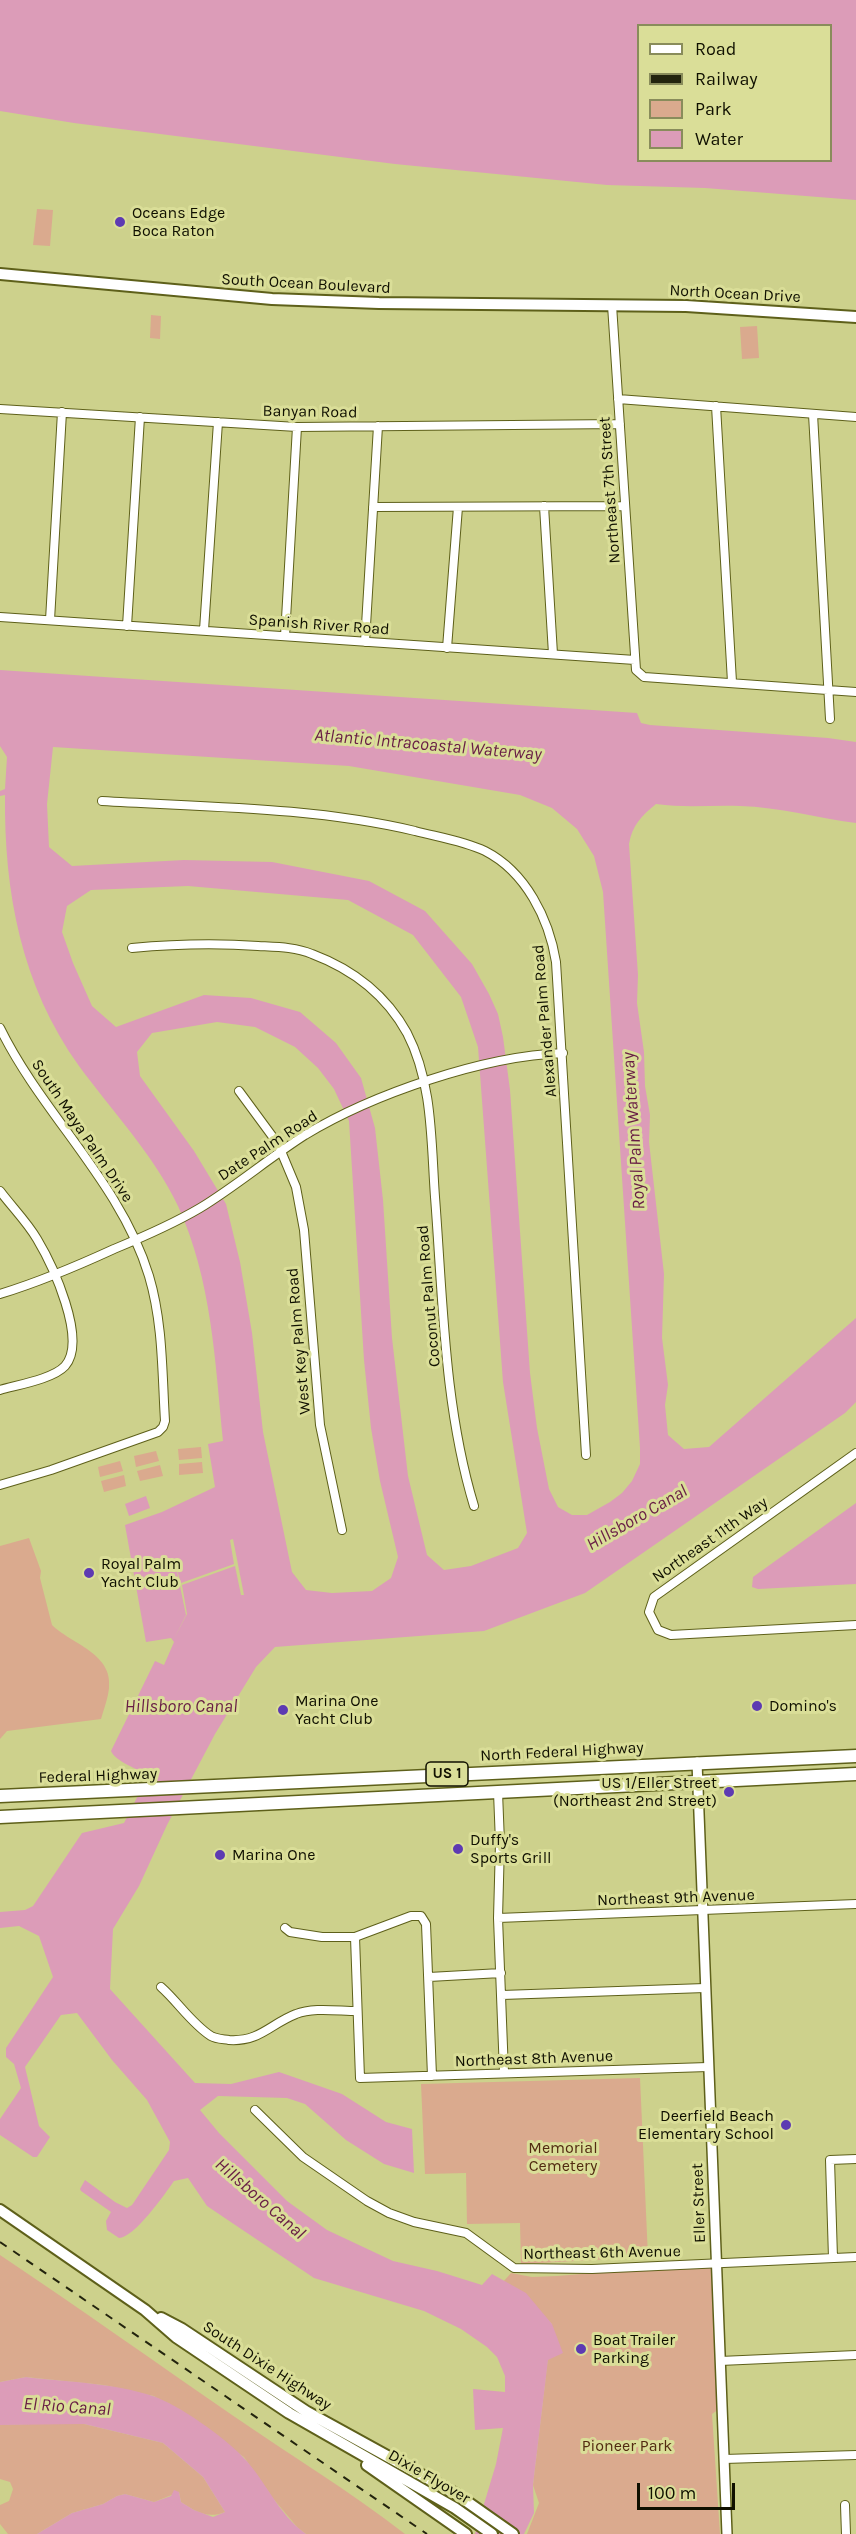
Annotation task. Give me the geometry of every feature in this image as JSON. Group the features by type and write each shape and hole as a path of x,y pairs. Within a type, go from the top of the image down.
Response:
{"main road":[{"name":"South Ocean Boulevard","path":"0,274 279,299 379,303 612,305"},
{"name":"North Ocean Drive","path":"612,305 733,308 856,317"},
{"name":"North Federal Highway","path":"197,1788 856,1755"},
{"path":"537,1790 554,1780 559,1769"},
{"name":"US 1","path":"0,1817 856,1774"},
{"path":"413,1796 418,1784 437,1775"},
{"path":"379,1797 394,1789 402,1776"},
{"name":"Federal Highway","path":"0,1796 197,1788"},
{"name":"South Dixie Highway","path":"0,2210 145,2310 186,2343 289,2413 349,2449"},
{"name":"South Dixie Highway","path":"145,2310 182,2329 307,2412 371,2448"},
{"path":"349,2449 371,2448"},
{"name":"Dixie Flyover","path":"371,2448 478,2507 513,2534"},
{"path":"349,2449 377,2473 465,2534"},
{"name":"Dixie Flyover","path":"349,2449 471,2518 492,2534"}],"street":[{"name":"Northeast 7th Street","path":"612,305 635,660 638,674 644,677 732,682"},
{"path":"618,399 856,417"},
{"path":"716,406 732,682 856,692"},
{"name":"Banyan Road","path":"0,409 297,427 620,424"},
{"path":"50,620 62,412"},
{"path":"813,414 830,719"},
{"path":"127,626 140,417"},
{"path":"204,630 218,422"},
{"path":"366,642 378,426"},
{"path":"285,636 297,427"},
{"path":"543,506 553,654"},
{"path":"373,507 625,506"},
{"path":"447,648 458,507"},
{"name":"Spanish River Road","path":"0,617 635,660"},
{"name":"Alexander Palm Road","path":"102,801 287,812 400,828 485,851 520,880 537,905 550,933 556,962 586,1455"},
{"name":"Coconut Palm Road","path":"132,948 182,944 232,944 290,948 328,961 354,976 388,1004 407,1034 427,1092 451,1391 464,1470 474,1506"},
{"name":"South Maya Palm Drive","path":"0,1028 35,1089 107,1189 135,1240 148,1274 158,1315 165,1420 158,1432 51,1470 0,1485"},
{"name":"Date Palm Road","path":"0,1294 55,1275 171,1223 201,1207 282,1151 338,1118 375,1100 424,1081 472,1069 512,1060 563,1053"},
{"name":"West Key Palm Road","path":"239,1091 260,1117 282,1151 292,1174 301,1208 320,1425 342,1530"},
{"path":"0,1390 59,1371 70,1358 72,1342 65,1305 55,1275 37,1239 1,1193"},
{"name":"Northeast 11th Way","path":"856,1453 654,1597 649,1612 658,1630 671,1635 856,1625"},
{"name":"Eller Street","path":"697,1762 727,2534"},
{"path":"498,1792 500,1843 498,1918 504,2073"},
{"name":"Northeast 9th Avenue","path":"498,1918 856,1904"},
{"path":"285,1928 290,1932 322,1937 355,1937 411,1916 421,1916 426,1924 432,2076"},
{"path":"161,1987 201,2028 213,2037 224,2040 250,2039 261,2035 297,2013 357,2011 355,1937"},
{"path":"429,1977 501,1973"},
{"path":"502,1995 705,1988"},
{"name":"Northeast 8th Avenue","path":"357,2011 360,2078 708,2067"},
{"name":"Northeast 6th Avenue","path":"255,2110 303,2157 367,2201 389,2213 414,2222 466,2233 514,2268 592,2269 856,2257"},
{"path":"833,2258 830,2160 856,2159"},
{"path":"720,2361 856,2355"},
{"path":"724,2459 856,2455"},
{"path":"845,2505 846,2534"}],"green space":[{"path":"37,209 53,210 50,246 33,245"},
{"path":"151,315 161,316 160,339 150,338"},
{"path":"757,326 759,358 742,359 740,327"},
{"path":"201,1447 202,1458 179,1460 178,1449"},
{"path":"156,1451 159,1461 136,1467 134,1456"},
{"path":"120,1461 123,1471 100,1477 98,1467"},
{"path":"202,1462 203,1473 179,1475 179,1464"},
{"path":"160,1465 163,1476 140,1481 137,1471"},
{"path":"124,1475 126,1486 104,1492 101,1481"},
{"path":"29,1538 41,1571 40,1578 52,1625 98,1658 108,1676 109,1688 101,1719 7,1731 0,1739 0,1546"},
{"name":"Memorial Cemetery","path":"640,2078 648,2257 521,2264 520,2223 467,2224 466,2173 425,2174 421,2084"},
{"path":"0,2255 405,2534 306,2534 298,2528 271,2496 244,2457 154,2396 104,2385 26,2377 0,2382"},
{"name":"Pioneer Park","path":"716,2263 722,2407 712,2414 720,2534 527,2534 539,2503 533,2485 552,2324 503,2282 511,2273 532,2277 557,2276"},
{"path":"84,2424 163,2443 203,2477 225,2512 208,2515 197,2511 181,2502 179,2492 154,2502 125,2494 103,2504 72,2513 37,2534 8,2534 0,2524 0,2505 9,2501 13,2489 10,2482 0,2479 0,2425"}],"water":[{"path":"0,0 856,0 856,200 705,188 607,185 395,164 74,123 0,111"},
{"path":"0,670 637,713 641,723 650,725 856,742 856,823 755,807 656,804 638,822 629,844 638,975 637,1003 644,1052 645,1086 650,1115 649,1142 664,1274 662,1338 668,1385 665,1405 668,1435 684,1449 709,1447 856,1318 856,1402 845,1413 585,1593 484,1631 275,1647 256,1667 215,1734 167,1825 139,1886 113,1929 110,1989 195,2083 231,2084 279,2072 342,2094 386,2122 412,2129 414,2173 384,2164 346,2140 305,2104 287,2098 218,2096 200,2110 219,2133 287,2201 327,2230 393,2261 437,2271 482,2285 492,2274 526,2293 552,2324 563,2353 548,2360 533,2485 534,2513 524,2534 475,2534 496,2464 503,2428 475,2430 473,2389 505,2392 505,2376 497,2357 487,2347 461,2329 424,2311 314,2278 207,2206 188,2178 174,2181 133,2231 119,2238 107,2230 106,2221 111,2212 81,2191 85,2180 127,2208 132,2205 169,2150 170,2142 147,2100 112,2060 77,2013 61,2015 25,2067 39,2126 50,2137 37,2157 33,2157 0,2135 0,2119 21,2088 14,2064 6,2057 6,2048 53,1977 39,1936 19,1926 0,1928 0,1912 25,1910 33,1906 82,1833 124,1823 148,1776 122,1762 111,1751 155,1661 164,1665 174,1642 171,1638 146,1642 125,1525 162,1512 215,1487 208,1444 223,1441 214,1351 205,1292 189,1234 178,1206 145,1151 79,1066 59,1035 30,970 20,936 8,867 5,795 0,796 0,791 5,789 7,757 0,746","holes":["53,747 349,766 520,795 552,808 577,829 594,856 603,892 640,1448 640,1464 632,1481 622,1493 587,1515 572,1515 558,1507 549,1489 537,1428 530,1373 510,1090 503,1037 498,1014 472,964 425,911 369,881 272,862 184,860 72,866 49,847 47,804","188,886 348,900 413,935 461,997 478,1047 503,1382 527,1533 518,1548 471,1566 444,1570 427,1555 408,1476 392,1338 383,1200 375,1128 361,1078 336,1043 300,1012 251,998 204,995 116,1027 92,1006 62,932 67,906 91,890","217,1022 255,1027 295,1047 318,1068 334,1089 349,1121 364,1360 371,1428 380,1481 398,1557 391,1578 372,1591 332,1593 306,1590 292,1572 263,1432 252,1333 240,1262 226,1204 194,1151 140,1076 137,1052 152,1033"]},
{"path":"146,1496 150,1508 129,1516 125,1504"},
{"path":"856,1503 856,1584 758,1589 752,1587 753,1577"},
{"name":"El Rio Canal","path":"26,2377 122,2388 164,2400 213,2431 235,2449 259,2476 288,2517 306,2534 37,2534 72,2513 103,2504 125,2494 154,2502 171,2496 174,2490 179,2492 181,2502 194,2510 213,2517 225,2512 203,2477 163,2443 84,2424 0,2425 0,2382"}],"pier":[{"path":"233,1539 244,1595 241,1595 235,1566 182,1585 187,1614 174,1639 186,1615 176,1567 181,1583 234,1564 230,1540"}],"railway":[{"path":"0,2242 427,2534"}],"place":[{"name":"Oceans Edge Boca Raton","path":"120,222"},
{"name":"Royal Palm Yacht Club","path":"89,1573"},
{"name":"Domino's","path":"757,1706"},
{"name":"Marina One Yacht Club","path":"283,1710"},
{"name":"US 1/Eller Street (Northeast 2nd Street)","path":"729,1792"},
{"name":"Duffy's Sports Grill","path":"458,1849"},
{"name":"Marina One","path":"220,1855"},
{"name":"Deerfield Beach Elementary School","path":"786,2125"},
{"name":"Boat Trailer Parking","path":"581,2349"}],"water label":[{"name":"Atlantic Intracoastal Waterway","path":"428,745"},
{"name":"Royal Palm Waterway","path":"634,1131"},
{"name":"Hillsboro Canal","path":"637,1518"},
{"name":"Hillsboro Canal","path":"181,1707"},
{"name":"Hillsboro Canal","path":"260,2199"}]}
